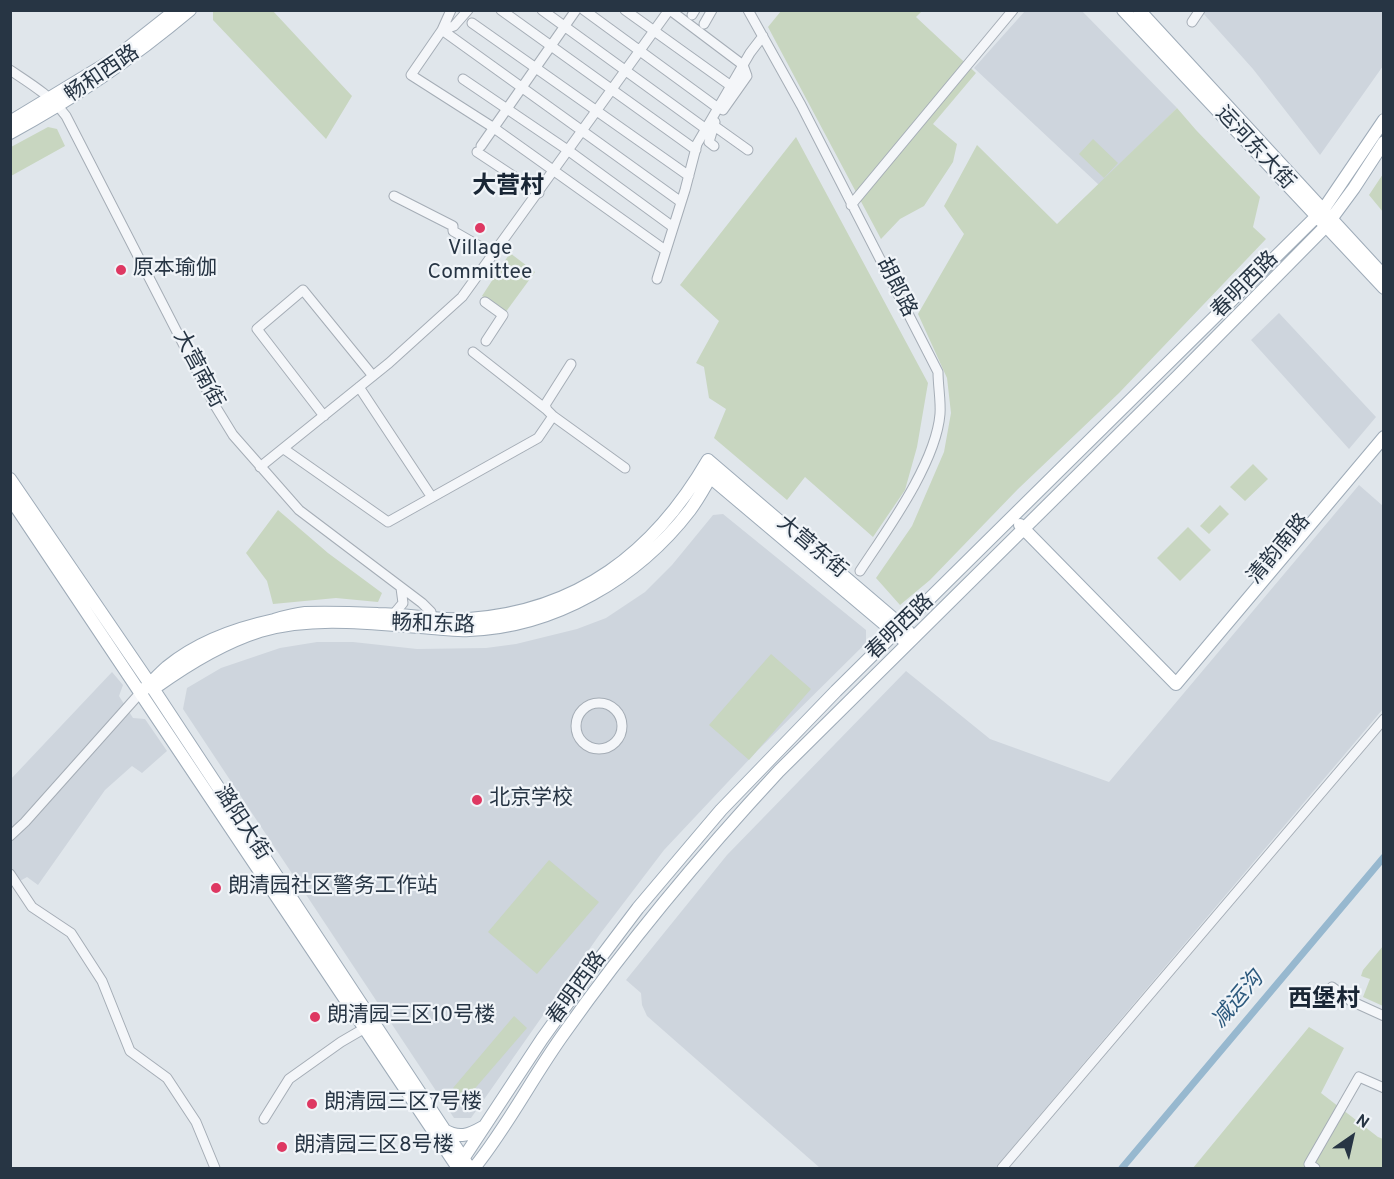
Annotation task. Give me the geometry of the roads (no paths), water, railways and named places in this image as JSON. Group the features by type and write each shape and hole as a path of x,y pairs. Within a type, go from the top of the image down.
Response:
{"main road":[{"name":"运河东大街","path":"1122,10 1383,276"},
{"name":"运河东大街","path":"1140,10 1383,288"},
{"name":"畅和西路","path":"10,133 185,11"},
{"name":"畅和西路","path":"10,122 54,102"},
{"name":"春明西路","path":"464,1167 490,1120 542,1039 645,899 720,810 836,691 1324,218 1383,120"},
{"name":"春明西路","path":"464,1167 491,1146 564,1033 632,941 684,876 779,771 1026,527 1324,218 1383,142"},
{"name":"清韵南路","path":"1177,676 1383,426"},
{"name":"清韵南路","path":"1177,676 1383,437"},
{"name":"畅和东路","path":"148,689 229,643 261,631 304,623 346,621 432,623 508,614 549,602 593,582 628,559 649,539 709,469"},
{"name":"大营东街","path":"709,469 911,640"},
{"name":"潞阳大街","path":"10,479 442,1128 464,1167"},
{"name":"潞阳大街","path":"10,498 148,689 365,1028 464,1167"},
{"path":"1015,516 1177,676"},
{"name":"畅和东路","path":"148,689 169,666 205,643 251,625 303,613 393,615 432,623"},
{"path":"442,1128 456,1136 472,1133 490,1120 493,1125 482,1140 484,1145 491,1146"}],"street":[{"path":"451,10 442,30 411,75 494,128 665,250"},
{"path":"442,30 454,26 468,10"},
{"path":"501,10 696,150"},
{"path":"542,10 626,71 709,127 748,150"},
{"path":"539,193 479,149 576,10"},
{"path":"584,10 718,108"},
{"path":"625,10 731,86"},
{"path":"260,467 373,376 462,297 670,10 743,65 747,76 709,127 709,142 714,146"},
{"path":"704,24 712,10"},
{"name":"胡郎路","path":"748,10 801,105 938,372 940,414 927,460 892,523 860,571"},
{"path":"851,205 1013,10"},
{"path":"1192,22 1200,10"},
{"path":"472,23 689,176"},
{"path":"442,30 681,202"},
{"path":"657,279 696,150 743,65 763,36"},
{"name":"大营南街","path":"10,70 54,102 66,116 214,404 234,435 299,510 422,603 431,612 432,623"},
{"path":"463,79 673,227"},
{"path":"394,196 453,226 453,231 493,254"},
{"path":"324,416 257,329 303,290 373,376"},
{"path":"485,302 503,315 486,341"},
{"path":"473,352 625,468"},
{"path":"550,413 545,405 571,364"},
{"path":"359,387 431,496"},
{"path":"284,449 388,522 538,438 550,413"},
{"path":"393,615 403,603 402,588"},
{"name":"畅和东路","path":"10,836 148,689"},
{"path":"599,702 613,707 618,712 622,726 621,734 612,745 598,749 590,747 578,737 576,721 584,707 599,702"},
{"path":"1002,1168 1383,719"},
{"path":"10,874 32,907 71,933 102,981 130,1051 168,1078 196,1122 215,1168"},
{"path":"1332,987 1352,1001 1383,1016"},
{"path":"264,1119 289,1079 365,1028"},
{"path":"1315,1168 1309,1164 1359,1077 1383,1088"}],"waterway":[{"name":"减运沟","path":"1122,1168 1384,857"}],"place":[{"name":"Village Committee","path":"480,228"},
{"name":"原本瑜伽","path":"121,270"},
{"name":"北京学校","path":"477,800"},
{"name":"朗清园社区警务工作站","path":"216,888"},
{"name":"朗清园三区10号楼","path":"315,1017"},
{"name":"朗清园三区7号楼","path":"312,1104"},
{"name":"朗清园三区8号楼","path":"282,1147"}],"district":[{"name":"大营村","path":"508,188"},
{"name":"西堡村","path":"1324,1001"}]}
